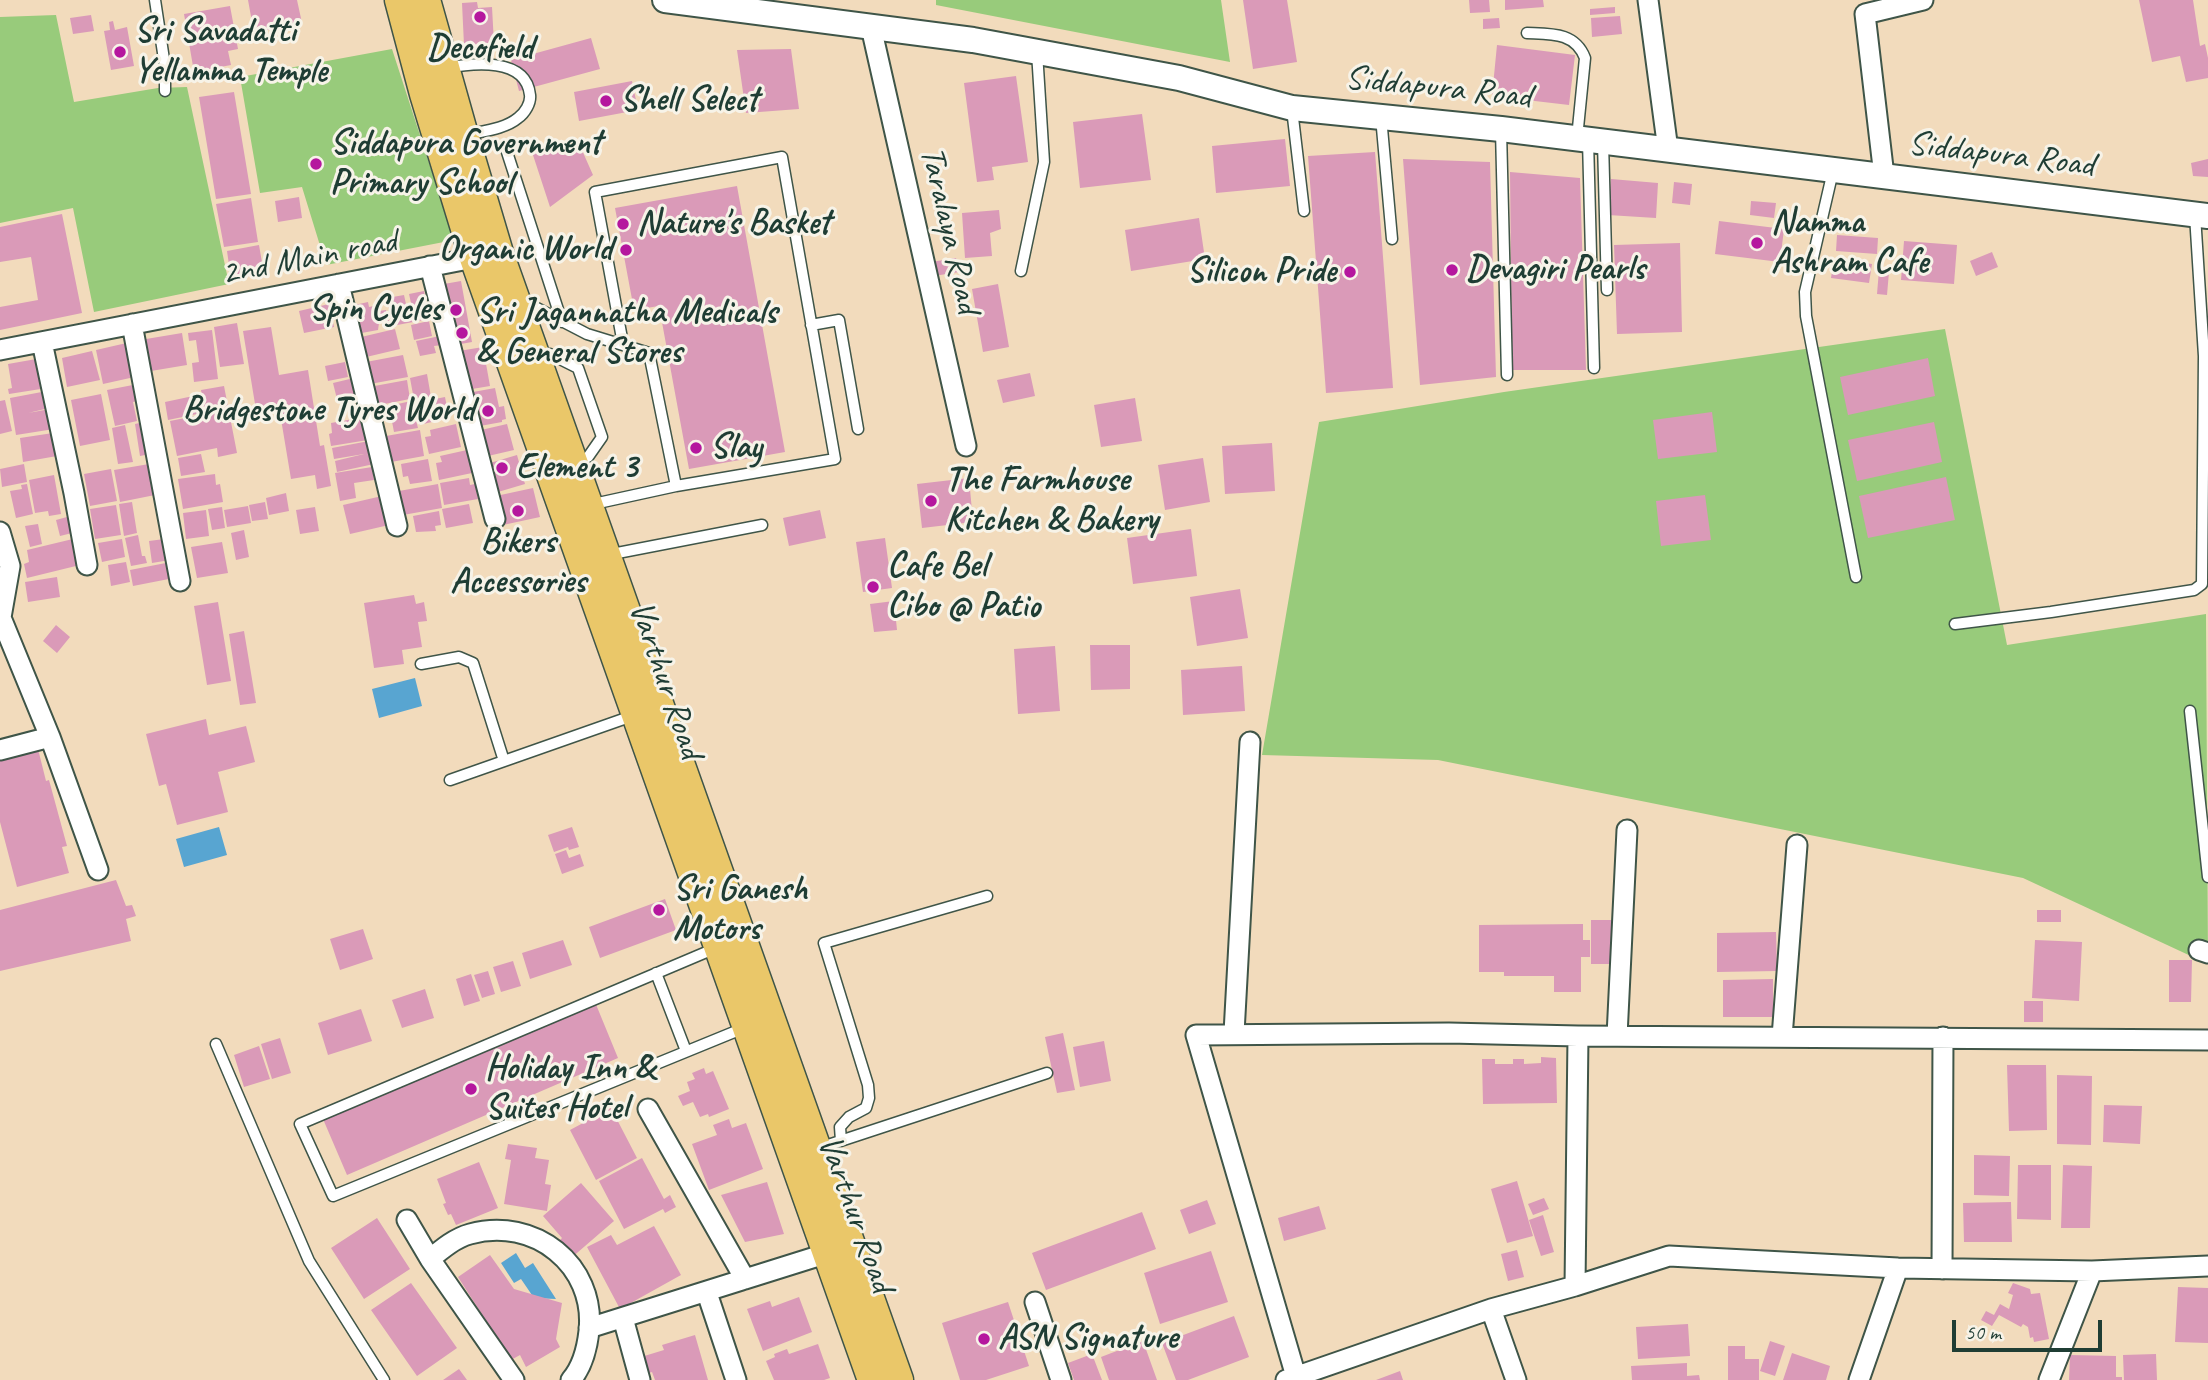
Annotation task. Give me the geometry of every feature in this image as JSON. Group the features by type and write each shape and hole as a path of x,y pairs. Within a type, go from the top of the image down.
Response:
{"main road":[{"name":"Varthur Road","path":"400,0 429,107 487,255 520,309 588,506 828,1145 898,1380"},
{"name":"Varthur Road","path":"425,0 463,135 505,338 873,1380"}],"street":[{"name":"Siddapura Road","path":"665,0 973,40 1179,78 1292,108 1590,140 2202,215"},
{"path":"1648,0 1668,150"},
{"path":"1884,176 1865,14 1923,0"},
{"name":"Taralaya Road","path":"871,27 966,446"},
{"name":"2nd Main road","path":"132,324 487,255"},
{"path":"430,266 495,519"},
{"path":"339,284 397,526"},
{"path":"0,350 132,324 180,581"},
{"path":"42,342 87,565"},
{"path":"0,531 10,566 1,621 50,737 99,870"},
{"path":"0,750 50,737"},
{"path":"1234,1033 1250,742"},
{"path":"1618,1036 1627,830"},
{"path":"1782,1037 1797,845"},
{"path":"2208,1040 1449,1033 1196,1035 1293,1379 1491,1309 1669,1256 1942,1269 2092,1271 2208,1266"},
{"path":"1575,1286 1578,1036"},
{"path":"1942,1269 1943,1037"},
{"path":"648,1110 745,1279"},
{"path":"407,1220 430,1259 514,1380"},
{"path":"430,1259 448,1244 468,1234 494,1229 525,1233 558,1251 577,1272 591,1315 587,1350 571,1380"},
{"path":"589,1328 828,1253"},
{"path":"1859,1380 1898,1268"},
{"path":"2049,1380 2092,1271"},
{"path":"707,1293 736,1380"},
{"path":"1035,1302 1061,1380"},
{"path":"1491,1309 1516,1380"},
{"path":"623,1318 640,1380"}],"lane":[{"path":"155,0 165,66 165,91"},
{"path":"1527,33 1564,35 1582,51 1607,290"},
{"path":"1021,271 1044,162 1037,52"},
{"path":"444,69 479,64 505,67 518,72 525,80 530,96 527,109 518,119 463,135"},
{"path":"1292,108 1304,211"},
{"path":"1381,117 1392,239"},
{"path":"1501,130 1507,375"},
{"path":"1590,140 1594,368"},
{"path":"506,149 562,322"},
{"path":"588,506 676,486 835,459 782,157 596,192 623,344"},
{"path":"1833,170 1805,292 1806,316 1856,577"},
{"path":"1955,624 2063,611 2194,590 2202,584 2202,215"},
{"path":"520,309 533,306 587,334 649,353 676,486"},
{"path":"811,325 839,320 858,429"},
{"path":"607,555 762,525"},
{"path":"421,664 459,657 474,663 504,761"},
{"path":"2190,711 2208,877"},
{"path":"450,780 636,715"},
{"path":"828,1145 849,1117 866,1108 869,1098 868,1085 824,943 987,896"},
{"path":"719,946 300,1124 332,1196 748,1027"},
{"path":"656,973 687,1051"},
{"path":"216,1044 309,1261 384,1380"},
{"path":"828,1145 1047,1073"}],"green space":[{"path":"936,0 1221,0 1230,62 936,5"},
{"path":"56,15 74,102 158,88 187,87 229,284 94,312 73,208 0,223 0,17"},
{"name":"Siddapura Government Primary School","path":"392,49 454,240 326,265 302,187 260,193 240,77"},
{"path":"1945,329 2007,645 2206,614 2208,964 2023,878 1438,760 1262,755 1319,422 1504,392"}],"water":[{"path":"415,678 422,706 379,718 372,689"},
{"path":"219,827 227,855 184,867 176,839"},
{"path":"516,1253 525,1268 533,1263 556,1299 534,1298 521,1279 514,1283 501,1263"}],"building":[{"path":"248,0 297,0 302,23 254,33"},
{"path":"1243,0 1287,0 1297,62 1253,69"},
{"path":"1469,0 1489,0 1490,12 1470,13"},
{"path":"1505,0 1543,0 1544,7 1505,10"},
{"path":"2139,0 2193,0 2200,46 2205,44 2208,58 2208,78 2186,82 2180,56 2152,62"},
{"path":"477,2 478,8 492,7 494,44 464,45 462,3"},
{"path":"230,6 238,49 228,51 231,65 194,72 184,14"},
{"path":"1615,7 1615,13 1590,15 1590,9"},
{"path":"91,15 94,31 73,34 70,18"},
{"path":"1620,16 1622,34 1592,37 1591,18"},
{"path":"1499,18 1500,28 1483,29 1483,19"},
{"name":"Sri Savadatti Yellamma Temple","path":"113,21 115,30 127,27 134,66 111,70 104,31 110,30 109,22"},
{"path":"591,38 600,69 519,91 511,60"},
{"path":"1497,45 1575,55 1569,105 1492,96"},
{"path":"791,49 799,109 746,113 737,50"},
{"path":"1016,76 1028,162 992,167 994,180 977,182 964,83"},
{"name":"Shell Select","path":"632,81 638,110 579,121 574,92"},
{"path":"234,92 251,194 216,199 199,97"},
{"path":"1142,114 1151,180 1080,188 1073,122"},
{"path":"1285,139 1290,186 1216,193 1212,146"},
{"path":"581,148 593,175 550,207 532,152"},
{"name":"Silicon Pride","path":"1375,152 1393,388 1326,393 1308,156"},
{"name":"Devagiri Pearls","path":"1403,159 1490,162 1496,377 1420,385"},
{"path":"2208,159 2208,177 2193,176 2191,163"},
{"path":"1510,172 1580,178 1586,370 1512,370"},
{"path":"1611,179 1658,183 1656,218 1608,215"},
{"path":"1674,182 1692,184 1690,205 1672,203"},
{"path":"737,186 785,452 689,469 659,306 634,310 615,208"},
{"path":"299,197 302,218 278,222 275,201"},
{"path":"251,198 258,242 224,247 216,204"},
{"path":"1751,201 1776,203 1774,218 1750,215"},
{"path":"999,210 1001,229 990,233 992,256 965,258 962,213"},
{"path":"62,214 82,313 0,330 0,307 38,300 31,257 0,262 0,227"},
{"path":"1199,218 1205,259 1131,271 1125,230"},
{"path":"1719,221 1784,229 1780,262 1715,254"},
{"path":"1837,235 1878,238 1877,254 1836,251"},
{"path":"1904,241 1957,245 1954,284 1901,280"},
{"path":"1680,243 1682,332 1617,334 1614,245"},
{"path":"259,245 264,274 231,279 227,251"},
{"path":"1992,252 1998,267 1976,276 1970,261"},
{"path":"956,258 959,272 934,276 931,262"},
{"path":"1834,259 1872,264 1869,283 1831,278"},
{"path":"1879,270 1889,272 1887,295 1877,294"},
{"path":"461,281 472,342 455,345 444,284"},
{"path":"998,284 1009,347 983,352 972,289"},
{"path":"424,291 429,319 392,326 387,298 404,295 406,304 411,303 409,294"},
{"path":"368,302 369,307 378,305 379,311 386,310 389,321 379,323 378,330 356,334 350,306"},
{"path":"329,304 334,327 304,333 299,311"},
{"path":"429,321 432,336 414,340 411,325"},
{"path":"237,323 244,364 220,367 214,327"},
{"path":"271,327 279,375 308,370 320,446 324,445 331,486 317,489 315,475 291,479 279,407 256,410 243,331"},
{"path":"395,329 400,349 362,358 357,338"},
{"path":"212,330 218,379 194,382 192,363 199,362 196,340 189,341 188,333"},
{"path":"182,333 187,365 151,371 146,339"},
{"path":"440,336 442,345 434,346 436,353 420,356 416,341"},
{"path":"131,342 139,376 103,384 96,350"},
{"path":"483,347 490,386 466,390 459,351"},
{"path":"92,351 100,380 67,387 62,358"},
{"path":"403,355 408,377 370,384 366,362"},
{"path":"42,358 47,388 9,394 8,389 12,388 8,364"},
{"path":"1928,358 1935,396 1848,415 1840,377"},
{"path":"345,362 348,377 328,381 325,366"},
{"path":"1030,373 1035,396 1003,403 997,380"},
{"path":"427,374 431,397 414,400 410,378"},
{"path":"354,378 358,398 338,403 333,383"},
{"path":"407,380 410,399 374,406 369,387"},
{"path":"138,384 142,400 133,402 137,421 115,426 107,390"},
{"path":"224,386 237,453 218,457 217,448 177,456 170,421 205,414 201,390"},
{"path":"495,388 499,407 504,406 506,419 480,426 473,392"},
{"path":"47,391 49,408 28,413 50,409 54,429 16,435 10,398"},
{"path":"101,394 110,440 80,446 71,400"},
{"path":"198,395 202,413 168,420 165,402"},
{"path":"445,397 449,418 419,425 415,403"},
{"path":"1135,398 1142,441 1101,447 1094,405"},
{"path":"5,400 12,431 0,434 0,401"},
{"path":"411,401 418,428 394,432 389,406"},
{"path":"1712,412 1717,452 1658,459 1653,420"},
{"path":"359,418 363,429 366,429 368,440 331,446 331,423"},
{"path":"149,421 150,454 140,456 135,424"},
{"path":"1934,422 1942,462 1857,481 1848,440"},
{"path":"456,424 461,447 429,454 425,437 431,436 430,430"},
{"path":"507,424 514,450 488,456 481,430"},
{"path":"125,425 133,462 118,464 112,428"},
{"path":"420,430 424,456 391,462 386,436"},
{"path":"53,433 57,456 23,462 20,438"},
{"path":"369,441 374,464 337,472 335,461 364,454 334,459 332,448"},
{"path":"1272,443 1275,491 1225,494 1222,446"},
{"path":"467,450 472,473 439,480 436,463 442,462 440,456"},
{"path":"201,454 205,472 181,476 178,458"},
{"path":"517,455 525,484 498,492 490,463"},
{"path":"1203,458 1210,502 1165,510 1158,465"},
{"path":"428,459 432,481 410,484 408,476 403,477 401,464"},
{"path":"155,463 160,494 120,502 114,470"},
{"path":"24,464 27,482 2,487 0,469"},
{"path":"372,467 374,480 354,483 356,498 340,501 335,473"},
{"path":"111,469 117,501 90,506 84,474"},
{"path":"215,474 223,502 183,509 178,479"},
{"path":"54,475 61,514 49,516 48,511 35,513 29,480"},
{"path":"1946,477 1955,520 1868,538 1859,496"},
{"path":"469,478 470,485 475,484 478,499 444,505 440,483"},
{"path":"969,478 973,522 922,528 917,484"},
{"path":"27,484 33,514 16,518 10,491 22,489 21,485"},
{"path":"438,484 442,508 403,515 399,491"},
{"path":"533,488 540,517 503,525 496,496"},
{"path":"286,493 289,511 269,515 266,498"},
{"path":"1705,495 1711,540 1661,546 1656,501"},
{"path":"382,496 389,525 350,534 343,505"},
{"path":"132,502 137,533 124,536 119,504"},
{"path":"265,502 268,519 252,521 249,505"},
{"path":"469,504 473,523 446,528 442,509"},
{"path":"116,505 121,535 95,539 90,509"},
{"path":"248,506 251,523 227,527 224,510"},
{"path":"222,507 225,528 212,530 208,509"},
{"path":"315,507 319,531 300,534 296,510"},
{"path":"206,510 209,536 186,539 183,513"},
{"path":"820,510 826,538 789,546 783,518"},
{"path":"439,511 441,525 435,526 436,531 416,532 413,516"},
{"path":"67,517 72,533 60,536 56,520"},
{"path":"38,524 42,544 30,547 25,526"},
{"path":"1191,529 1197,576 1133,584 1127,538"},
{"path":"244,530 249,557 236,560 231,533"},
{"path":"138,535 142,556 145,556 147,563 131,566 125,538"},
{"path":"77,538 84,564 27,578 24,564 29,562 27,550"},
{"path":"172,538 176,559 152,563 149,541"},
{"path":"885,538 892,588 863,592 856,542"},
{"path":"122,539 125,557 102,562 98,543"},
{"path":"222,542 228,573 197,578 191,547"},
{"path":"176,561 179,577 133,586 130,570"},
{"path":"126,562 130,582 111,586 108,565"},
{"path":"57,577 60,597 28,602 25,582"},
{"path":"1240,589 1248,638 1197,646 1190,597"},
{"path":"414,595 416,604 424,602 427,621 418,622 422,647 402,650 404,664 374,668 364,603"},
{"path":"894,601 897,630 874,632 870,604"},
{"path":"218,602 231,681 207,685 194,606"},
{"path":"56,625 70,637 57,653 43,641"},
{"path":"244,631 256,703 240,705 229,634"},
{"path":"1090,645 1130,645 1130,689 1091,690"},
{"path":"1055,646 1060,711 1018,714 1014,649"},
{"path":"1242,666 1245,711 1183,715 1181,670"},
{"path":"206,719 209,735 246,726 255,762 218,772 228,812 177,825 166,784 159,786 146,734"},
{"path":"38,749 67,846 62,847 69,873 17,887 0,822 0,759"},
{"path":"572,827 579,847 569,850 568,847 554,852 548,835"},
{"path":"566,850 569,858 580,854 584,866 562,874 555,854"},
{"path":"116,880 126,906 132,905 136,916 126,919 131,941 0,971 0,910"},
{"path":"665,899 676,930 600,958 589,927"},
{"path":"2037,910 2061,910 2061,922 2037,922"},
{"path":"1591,920 1619,920 1619,964 1591,964"},
{"path":"1583,924 1583,940 1590,940 1590,957 1581,957 1581,992 1554,992 1554,976 1504,976 1504,972 1479,972 1479,925"},
{"path":"363,929 373,959 340,970 330,939"},
{"path":"1776,932 1777,971 1717,972 1717,933"},
{"path":"563,940 572,965 530,979 522,953"},
{"path":"2035,940 2082,942 2079,1001 2032,998"},
{"path":"2169,960 2192,960 2191,1002 2169,1002"},
{"path":"513,961 521,986 501,992 493,967"},
{"path":"488,971 495,994 482,998 474,975"},
{"path":"471,974 480,1001 464,1006 456,979"},
{"path":"1773,979 1773,1017 1723,1017 1723,980"},
{"path":"425,989 434,1018 402,1028 392,1000"},
{"path":"2024,1001 2043,1001 2043,1022 2024,1022"},
{"name":"Holiday Inn & Suites Hotel","path":"595,1002 618,1058 347,1175 323,1119"},
{"path":"361,1009 372,1041 328,1055 318,1023"},
{"path":"1063,1033 1075,1090 1057,1093 1045,1037"},
{"path":"280,1038 291,1073 272,1079 261,1044"},
{"path":"1104,1041 1111,1081 1080,1087 1073,1047"},
{"path":"259,1046 270,1079 244,1087 234,1055"},
{"path":"1541,1057 1556,1058 1557,1103 1483,1104 1482,1059 1495,1059 1495,1064 1513,1064 1513,1059 1524,1059 1524,1064 1541,1063"},
{"path":"2007,1065 2046,1065 2047,1130 2009,1131"},
{"path":"704,1068 706,1074 713,1071 729,1109 709,1117 708,1114 700,1117 693,1102 683,1106 678,1096 690,1091 687,1082 695,1079 692,1073"},
{"path":"2057,1075 2092,1076 2091,1145 2057,1144"},
{"path":"2104,1105 2142,1106 2140,1144 2103,1142"},
{"path":"611,1108 637,1158 596,1180 570,1130"},
{"path":"729,1119 732,1128 746,1123 763,1169 709,1190 692,1144 717,1135 713,1125"},
{"path":"508,1144 537,1148 535,1158 549,1160 545,1184 551,1185 547,1211 504,1204 511,1160 505,1159"},
{"path":"1974,1155 2010,1156 2009,1196 1974,1195"},
{"path":"642,1158 664,1199 670,1195 676,1207 665,1213 663,1209 624,1229 599,1181"},
{"path":"479,1162 498,1208 456,1225 443,1204 446,1203 437,1179"},
{"path":"2018,1165 2051,1165 2051,1220 2017,1219"},
{"path":"2063,1165 2092,1166 2090,1228 2061,1228"},
{"path":"1517,1181 1533,1236 1507,1243 1491,1189"},
{"path":"767,1182 784,1234 745,1242 721,1195"},
{"path":"581,1183 614,1221 570,1259 556,1244 562,1238 543,1216"},
{"path":"1544,1198 1549,1209 1533,1215 1528,1204"},
{"path":"1207,1200 1216,1224 1189,1234 1180,1210"},
{"path":"2011,1202 2012,1242 1964,1242 1963,1203"},
{"path":"1319,1206 1326,1229 1284,1241 1278,1218"},
{"path":"1142,1212 1156,1249 1046,1290 1032,1253"},
{"path":"1543,1215 1554,1252 1541,1256 1529,1220"},
{"path":"377,1218 410,1269 364,1299 331,1248"},
{"path":"654,1226 681,1275 620,1309 587,1247 611,1235 617,1245"},
{"path":"1517,1250 1524,1277 1508,1281 1501,1254"},
{"path":"1211,1251 1228,1302 1160,1324 1144,1273"},
{"path":"490,1255 514,1289 562,1303 556,1339 560,1347 526,1367 520,1355 511,1360 458,1277"},
{"path":"411,1283 457,1348 417,1376 371,1310"},
{"path":"2013,1283 2030,1289 2031,1294 2040,1293 2049,1339 2034,1342 2033,1337 2030,1338 2028,1327 2023,1324 2021,1327 1999,1315 1992,1326 1981,1320 1986,1311 1994,1315 2000,1304 2009,1309 2013,1295 2008,1293"},
{"path":"2178,1287 2208,1288 2208,1343 2175,1342"},
{"path":"799,1297 812,1332 763,1351 747,1309 770,1301 772,1307"},
{"name":"ASN Signature","path":"1008,1302 1029,1366 986,1380 960,1380 942,1323"},
{"path":"1234,1316 1249,1357 1188,1380 1176,1380 1162,1343"},
{"path":"1688,1324 1690,1356 1638,1359 1636,1327"},
{"path":"695,1335 708,1380 655,1380 652,1372 646,1374 641,1357 664,1350 662,1345"},
{"path":"1143,1341 1157,1380 1109,1380 1101,1357"},
{"path":"1770,1341 1785,1346 1775,1376 1760,1371"},
{"path":"818,1344 830,1378 774,1380 766,1361 775,1357 774,1354 787,1349 789,1354"},
{"path":"1728,1346 1745,1346 1745,1359 1759,1359 1759,1380 1728,1380"},
{"path":"1792,1353 1830,1366 1826,1380 1783,1380"},
{"path":"1092,1354 1102,1380 1074,1380 1068,1363"},
{"path":"2156,1354 2157,1380 2124,1380 2123,1355"},
{"path":"2070,1355 2116,1356 2116,1377 2122,1377 2122,1380 2069,1380"},
{"path":"1687,1363 1687,1376 1699,1375 1700,1380 1632,1380 1631,1366"},
{"path":"459,1369 467,1380 443,1380"},
{"path":"1400,1371 1403,1380 1376,1380"}],"place":[{"name":"Decofield","path":"480,17"},
{"name":"Sri Savadatti Yellamma Temple","path":"120,52"},
{"name":"Shell Select","path":"606,101"},
{"name":"Siddapura Government Primary School","path":"316,164"},
{"name":"Nature's Basket","path":"623,224"},
{"name":"Namma Ashram Cafe","path":"1757,243"},
{"name":"Organic World","path":"626,250"},
{"name":"Devagiri Pearls","path":"1452,270"},
{"name":"Silicon Pride","path":"1350,272"},
{"name":"Spin Cycles","path":"456,310"},
{"name":"Sri Jagannatha Medicals & General Stores","path":"462,333"},
{"name":"Bridgestone Tyres World","path":"488,411"},
{"name":"Slay","path":"696,448"},
{"name":"Element 3","path":"502,468"},
{"name":"The Farmhouse Kitchen & Bakery","path":"931,501"},
{"name":"Bikers Accessories","path":"518,511"},
{"name":"Cafe Bel Cibo @ Patio","path":"873,587"},
{"name":"Sri Ganesh Motors","path":"659,910"},
{"name":"Holiday Inn & Suites Hotel","path":"471,1089"},
{"name":"ASN Signature","path":"984,1339"}]}
